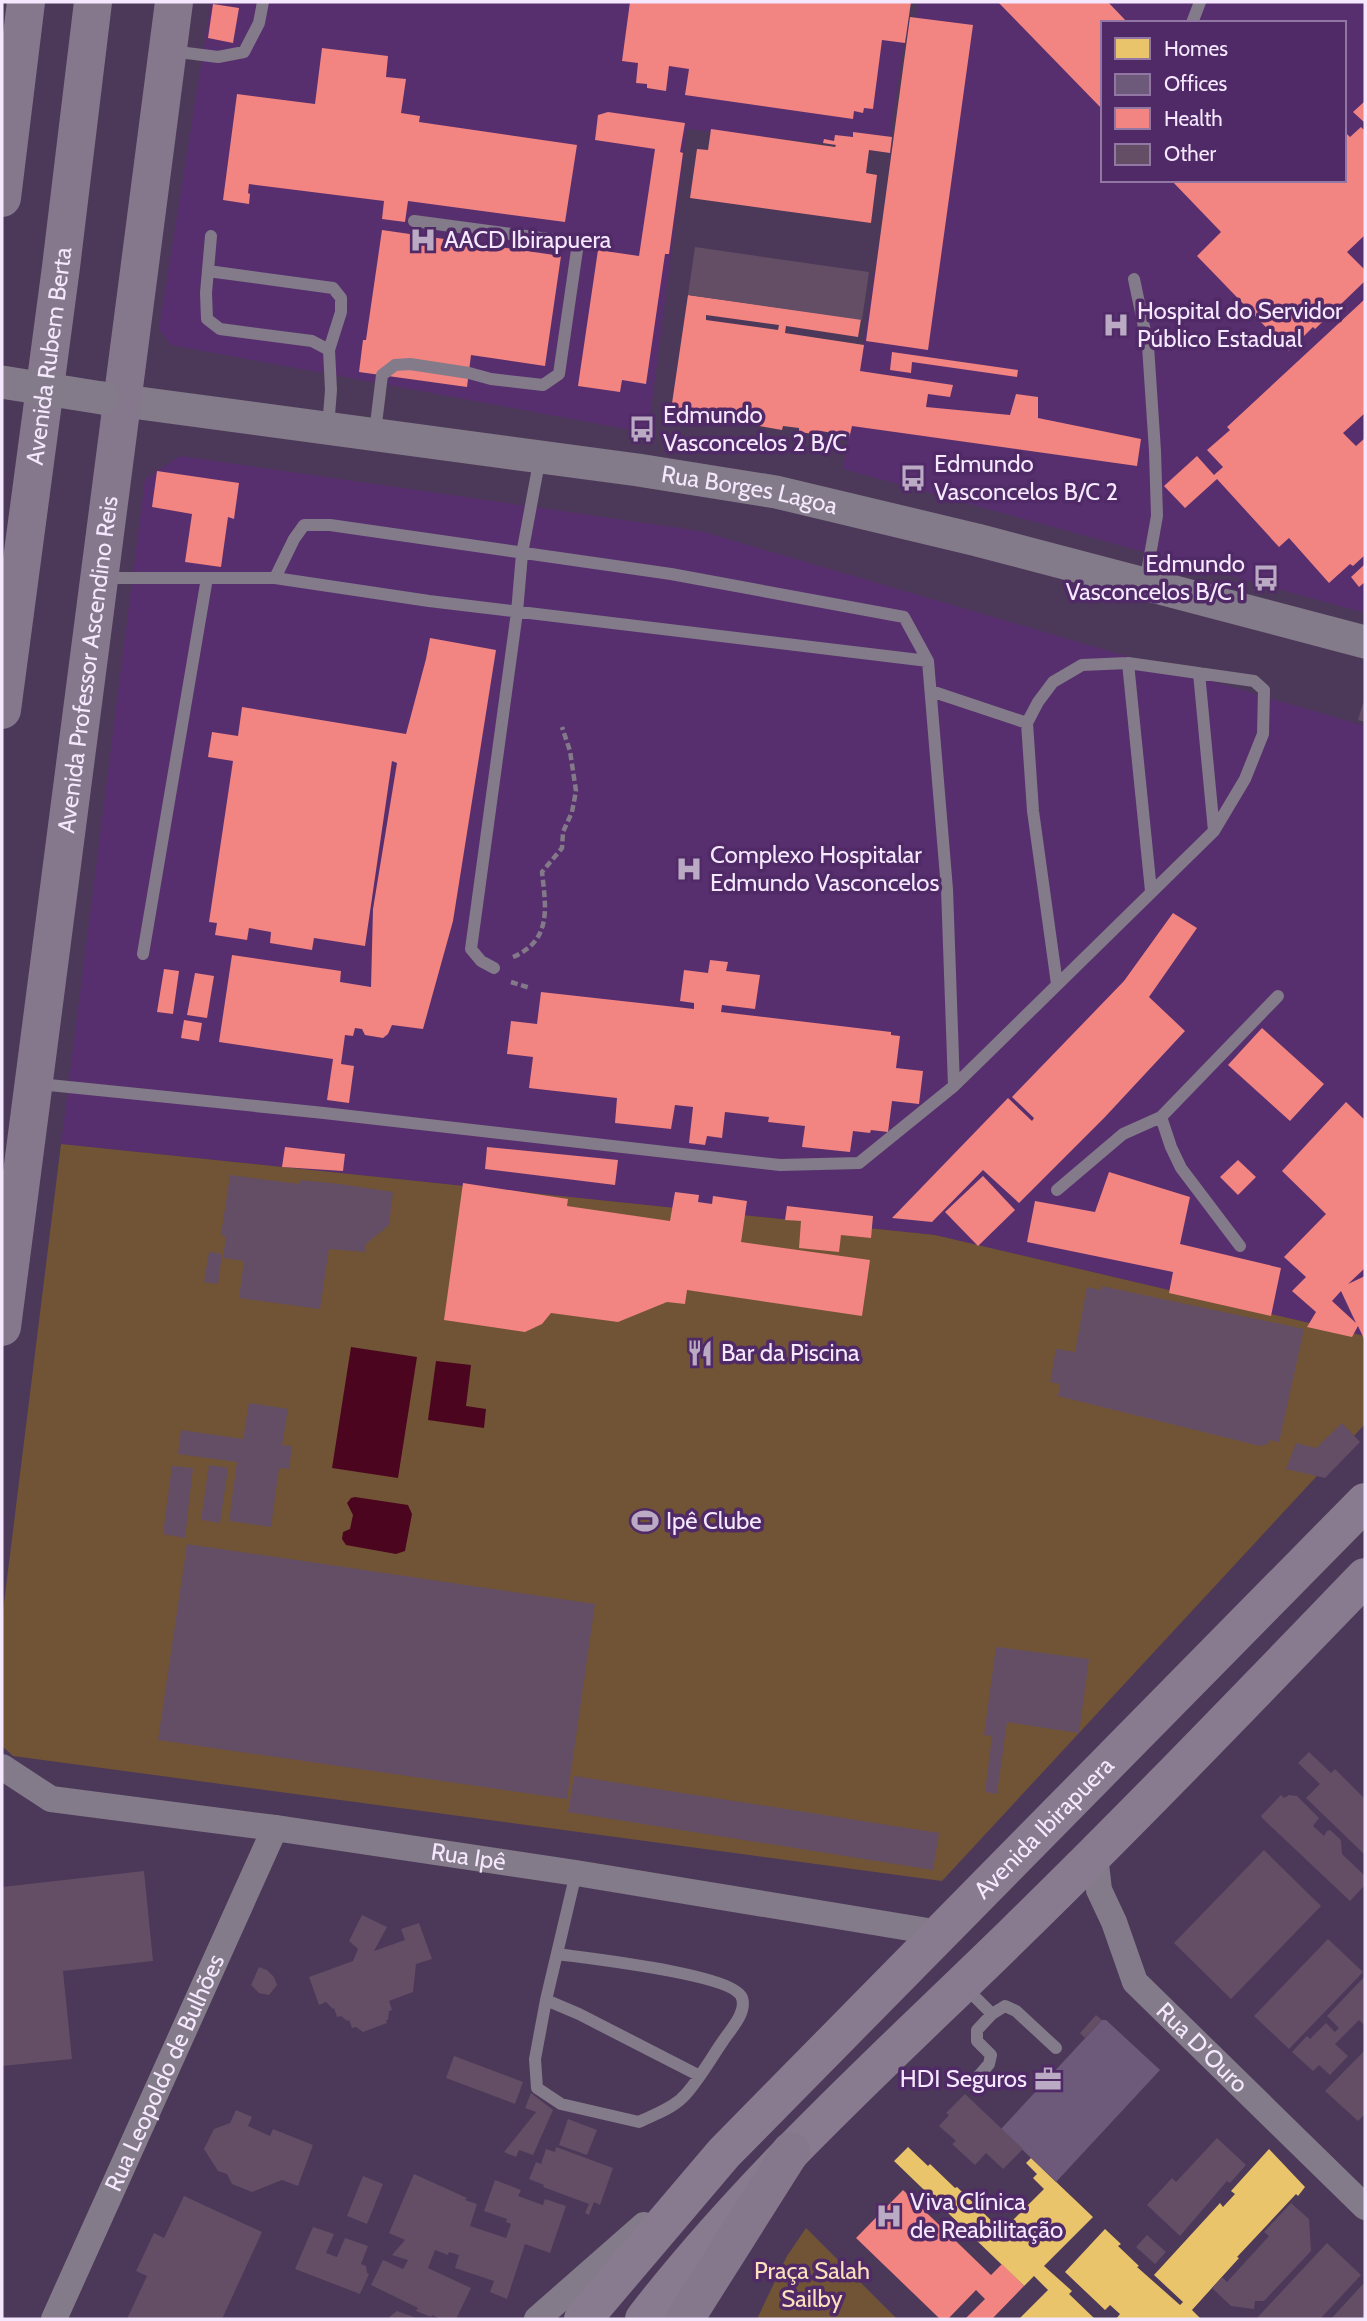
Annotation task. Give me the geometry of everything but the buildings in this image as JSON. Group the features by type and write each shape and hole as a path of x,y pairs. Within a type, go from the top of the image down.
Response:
{"highway":[{"path":"2,198 26,2"},
{"name":"Avenida Rubem Berta","path":"2,710 93,2"},
{"name":"Avenida Professor Ascendino Reis","path":"2,1327 98,578 112,399 174,2"},
{"path":"685,2319 791,2151"}],"main road":[{"name":"Avenida Ibirapuera","path":"583,2319 723,2153 1365,1502"},
{"path":"645,2319 680,2274 791,2151 1096,1855 1365,1577"}],"street":[{"name":"Rua Borges Lagoa","path":"2,382 776,492 978,540 1365,642"},
{"name":"Rua Ipê","path":"2,1767 51,1799 275,1828 576,1873 940,1933"},
{"name":"Rua Leopoldo de Bulhões","path":"54,2319 275,1828"},
{"name":"Rua D'Ouro","path":"1096,1855 1099,1890 1114,1922 1135,1982 1365,2207"},
{"path":"537,2319 723,2153"}],"lane":[{"path":"167,50 218,57 244,52 259,23 263,2"},
{"path":"1193,21 1200,2"},
{"path":"375,435 382,375 395,365 410,364 491,379 543,385 559,374 578,243 414,221"},
{"path":"211,236 206,293 207,319 220,329 312,341 329,350"},
{"path":"208,271 333,288 341,298 341,312 329,350 331,390 328,429"},
{"path":"1134,279 1148,346 1155,451 1157,516 1145,584"},
{"path":"494,968 481,961 471,949 517,612 522,554 540,457"},
{"path":"275,578 304,524 330,525 671,574 904,617 928,661 947,889 954,1086"},
{"path":"98,578 275,578 517,612 928,661"},
{"path":"143,954 207,578"},
{"path":"33,1084 324,1113 780,1165 859,1163 954,1086 1214,831 1245,779 1263,734 1264,690 1254,681 1128,663 1082,664 1052,682 1038,702 1027,723 1033,811 1057,984"},
{"path":"1128,663 1152,891"},
{"path":"1199,673 1214,831"},
{"path":"931,691 1027,723"},
{"path":"1057,1190 1123,1134 1161,1117 1278,996"},
{"path":"1161,1117 1181,1168 1240,1246"},
{"path":"556,1954 713,1980 737,1990 743,1999 743,2009 681,2098 639,2122 561,2104 537,2088 534,2059 556,1954 576,1873"},
{"path":"963,1984 992,2014"},
{"path":"546,2000 698,2075"},
{"path":"971,2085 989,2064 990,2055 977,2041 977,2030 992,2014 1005,2006 1016,2011 1056,2048"}],"path":[{"path":"530,988 507,980 494,968 524,952 535,943 542,930 546,913 542,872 562,848 563,831 572,812 576,791 570,751 562,727"}],"shaded area":[{"name":"AACD Ibirapuera","path":"211,2 910,2 888,150 687,129 648,433 171,345 159,329"},
{"name":"Hospital do Servidor Público Estadual","path":"918,2 1365,2 1365,613 843,469"},
{"name":"Complexo Hospitalar Edmundo Vasconcelos","path":"180,456 700,531 1365,726 1365,1336 935,1235 61,1144 145,479"},
{"path":"351,1347 417,1357 398,1478 332,1468"},
{"path":"436,1361 471,1365 466,1406 486,1409 484,1428 428,1420"},
{"path":"355,1497 408,1505 412,1514 405,1551 396,1554 346,1545 342,1539 343,1532 350,1529 353,1515 347,1503"}],"green space":[{"name":"Ipê Clube","path":"61,1144 935,1235 1365,1336 1365,1424 942,1881 13,1756 2,1746 2,1619"},
{"name":"Praça Salah Sailby","path":"806,2228 897,2319 757,2319 787,2256"}],"place":[{"name":"AACD Ibirapuera","path":"423,240"},
{"name":"Hospital do Servidor Público Estadual","path":"1116,325"},
{"name":"Edmundo Vasconcelos 2 B/C","path":"642,429"},
{"name":"Edmundo Vasconcelos B/C 2","path":"913,478"},
{"name":"Edmundo Vasconcelos B/C 1","path":"1266,578"},
{"name":"Complexo Hospitalar Edmundo Vasconcelos","path":"689,869"},
{"name":"Bar da Piscina","path":"700,1353"},
{"name":"Ipê Clube","path":"645,1521"},
{"name":"HDI Seguros","path":"1048,2079"},
{"name":"Viva Clínica de Reabilitação","path":"889,2216"}]}
